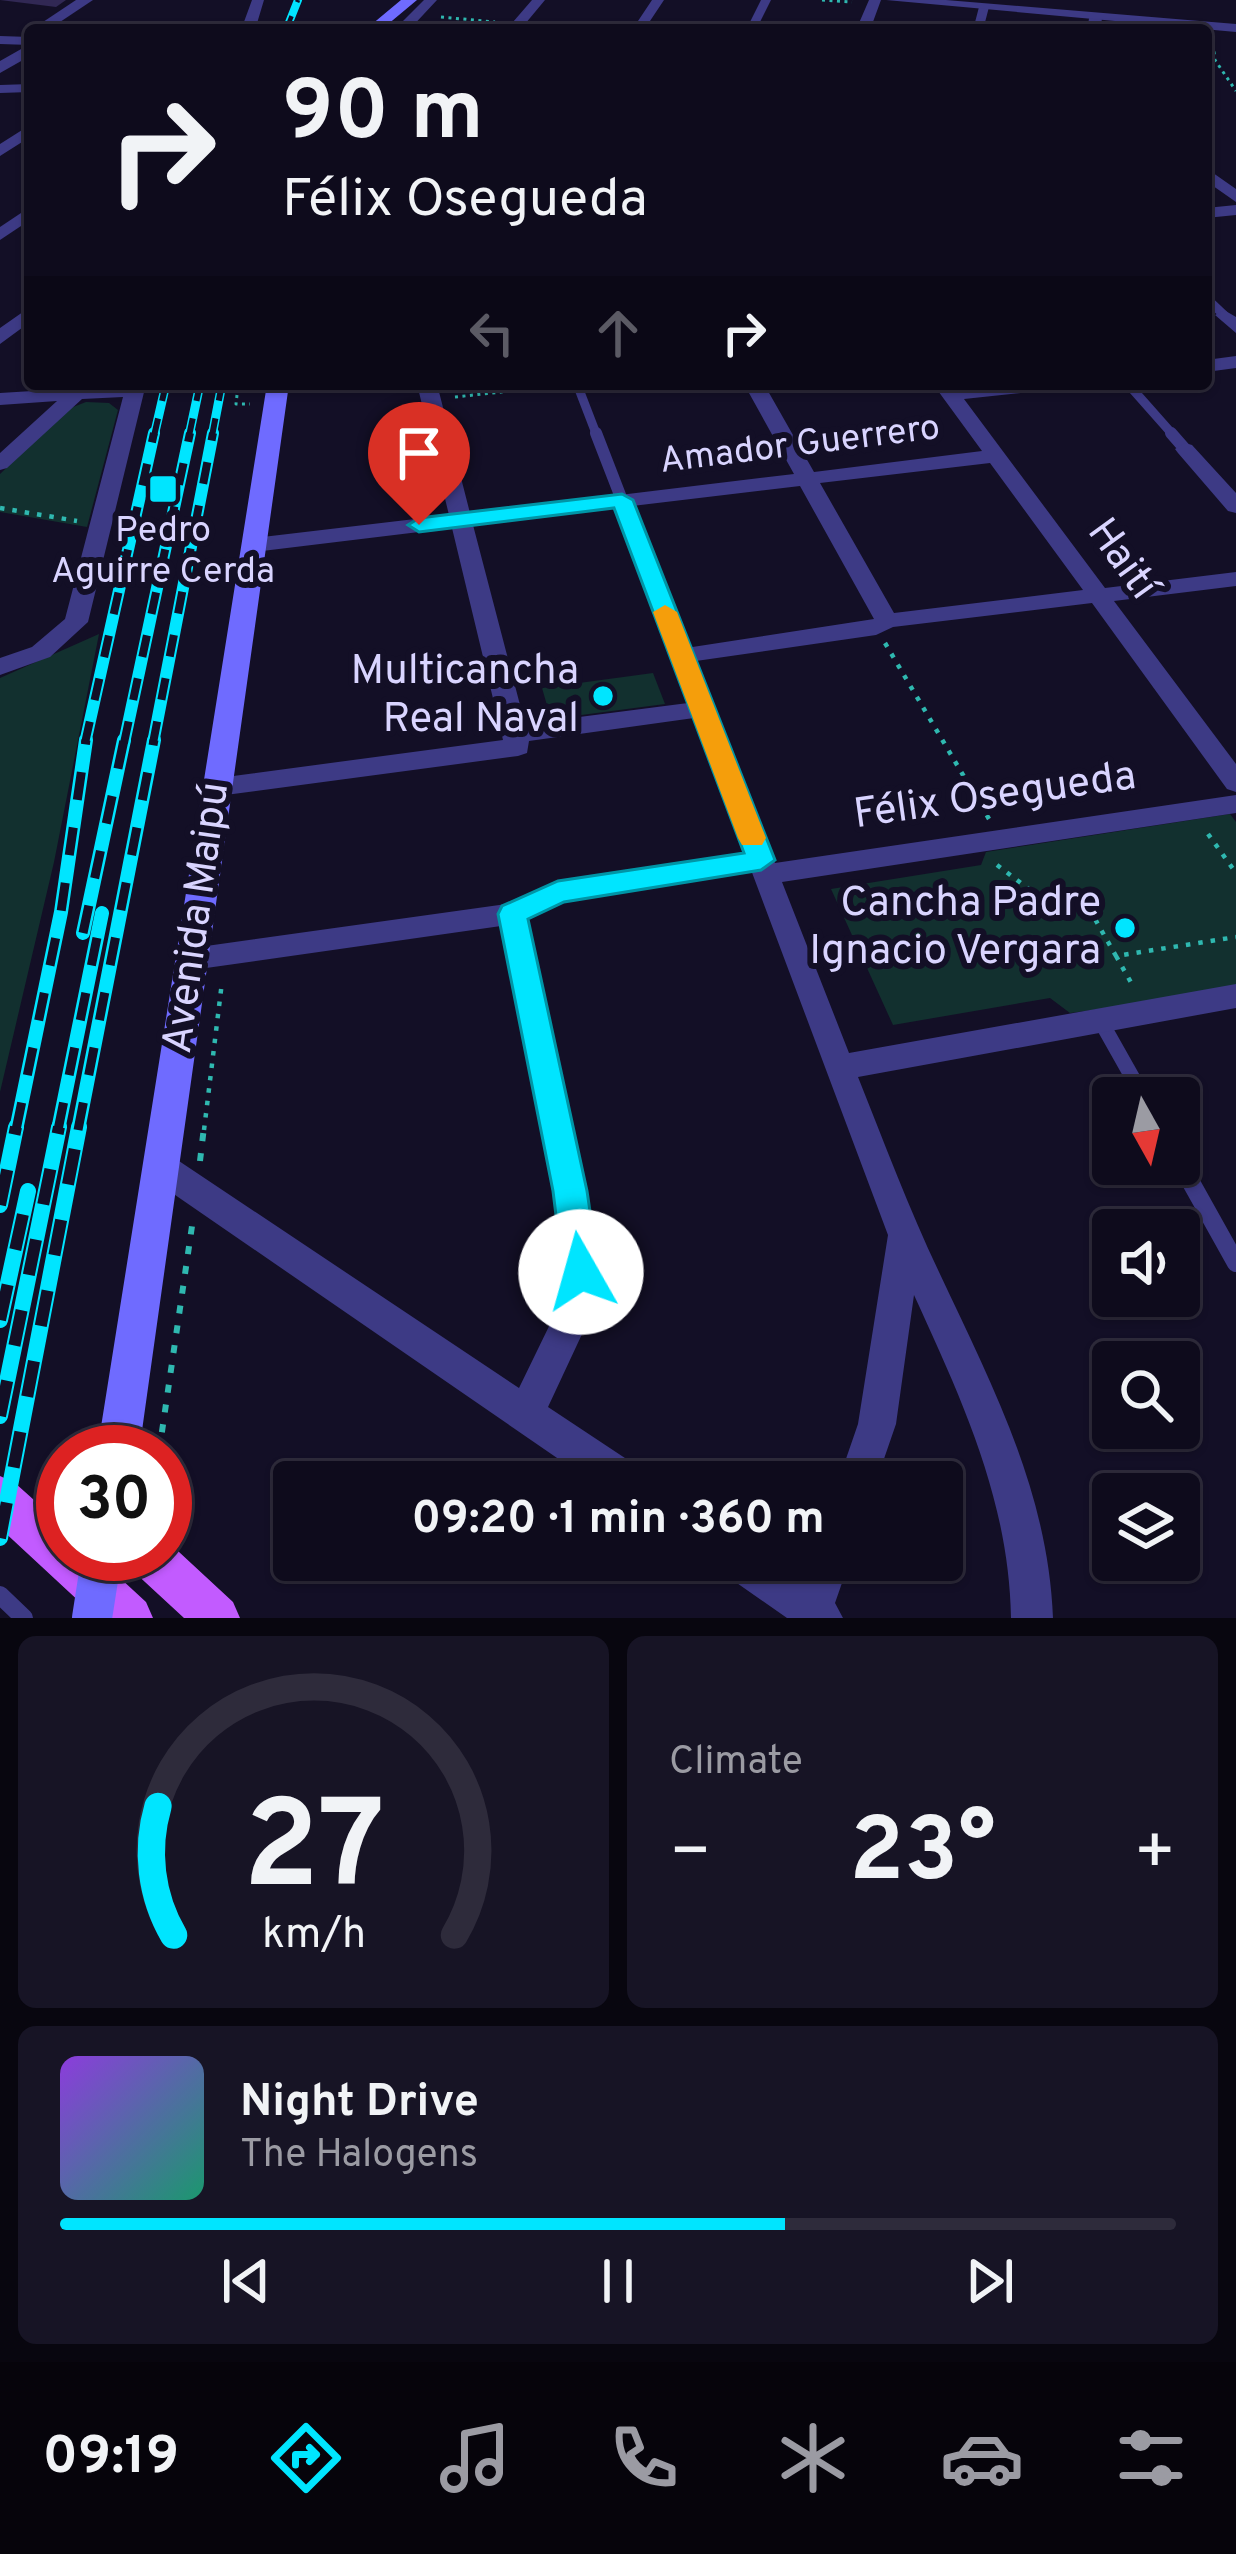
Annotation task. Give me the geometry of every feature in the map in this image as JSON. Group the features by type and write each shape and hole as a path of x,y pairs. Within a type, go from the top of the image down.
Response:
{"main road":[{"path":"383,24 413,7"},
{"name":"Avenida Maipú","path":"122,1425 254,545 267,394"},
{"path":"0,1498 130,1618"},
{"path":"92,1618 98,1581"},
{"path":"178,1581 218,1618"}],"street":[{"path":"48,24 86,0"},
{"path":"69,24 104,0"},
{"path":"413,7 430,0"},
{"path":"519,24 539,0"},
{"path":"893,0 984,8 1074,7 1095,23"},
{"path":"980,24 984,8"},
{"path":"0,68 24,45"},
{"path":"1212,178 1236,197"},
{"path":"0,338 24,317"},
{"path":"0,399 110,390"},
{"path":"0,667 41,652 70,631 80,613 134,390"},
{"path":"757,390 882,624"},
{"name":"Haití","path":"947,390 1236,783"},
{"path":"429,392 517,740"},
{"path":"0,464 76,394"},
{"path":"1185,449 1236,506"},
{"name":"Amador Guerrero","path":"254,545 996,456"},
{"path":"1032,1618 1034,1580 1009,1483 904,1233 682,655 1236,579"},
{"path":"218,787 703,709"},
{"name":"Félix Osegueda","path":"763,867 1236,804"},
{"path":"513,914 581,1253 572,1317 526,1413"},
{"name":"Félix Osegueda","path":"192,959 513,914"},
{"path":"841,1066 1236,996"},
{"path":"161,1167 596,1461"},
{"path":"864,1461 877,1424 904,1233"},
{"path":"768,1581 817,1615 825,1581"}],"lane":[{"path":"579,390 682,655"},
{"path":"1133,390 1185,449"},
{"name":"Félix Osegueda","path":"513,914 558,892 763,867"},
{"path":"1100,1020 1132,1077"},
{"path":"1192,1185 1236,1263"},
{"path":"0,1595 24,1618"}],"path":[{"path":"413,7 501,24"},
{"path":"1215,35 1215,60 1236,91"},
{"path":"429,392 466,390"},
{"path":"237,395 236,404 267,394"},
{"path":"0,508 102,525"},
{"path":"882,624 990,840 990,859 1066,917 1091,913"},
{"path":"1192,811 1236,873"},
{"path":"1082,898 1133,986"},
{"path":"1117,956 1236,937"}],"green space":[{"path":"86,402 109,403 118,410 87,527 0,512 0,474 68,409"},
{"path":"99,634 54,862 0,1092 0,678"},
{"name":"Multicancha Real Naval","path":"653,673 665,704 551,719 542,688"},
{"name":"Cancha Padre Ignacio Vergara","path":"1230,814 1236,822 1236,991 1070,1013 1050,998 893,1025 831,889 981,865 986,852"}],"railway":[{"path":"288,24 298,0"},
{"path":"154,436 165,390"},
{"path":"189,436 199,390"},
{"path":"212,436 221,390"},
{"path":"85,743 154,433"},
{"path":"124,743 190,433"},
{"path":"153,743 213,433"},
{"path":"16,1130 61,912 86,740"},
{"path":"83,933 124,740"},
{"path":"78,1130 154,740"},
{"path":"58,1130 102,913"},
{"path":"0,1205 16,1127"},
{"path":"0,1416 59,1127"},
{"path":"0,1538 79,1127"},
{"path":"0,1320 28,1191"}],"slow traffic":[{"path":"665,612 752,838"}],"place":[{"name":"Pedro Aguirre Cerda","path":"163,489"},
{"name":"Multicancha Real Naval","path":"603,696"},
{"name":"Cancha Padre Ignacio Vergara","path":"1125,928"}],"route":[{"path":"419,525 622,500 761,860 558,892 513,914 570,1191 581,1272"}]}
